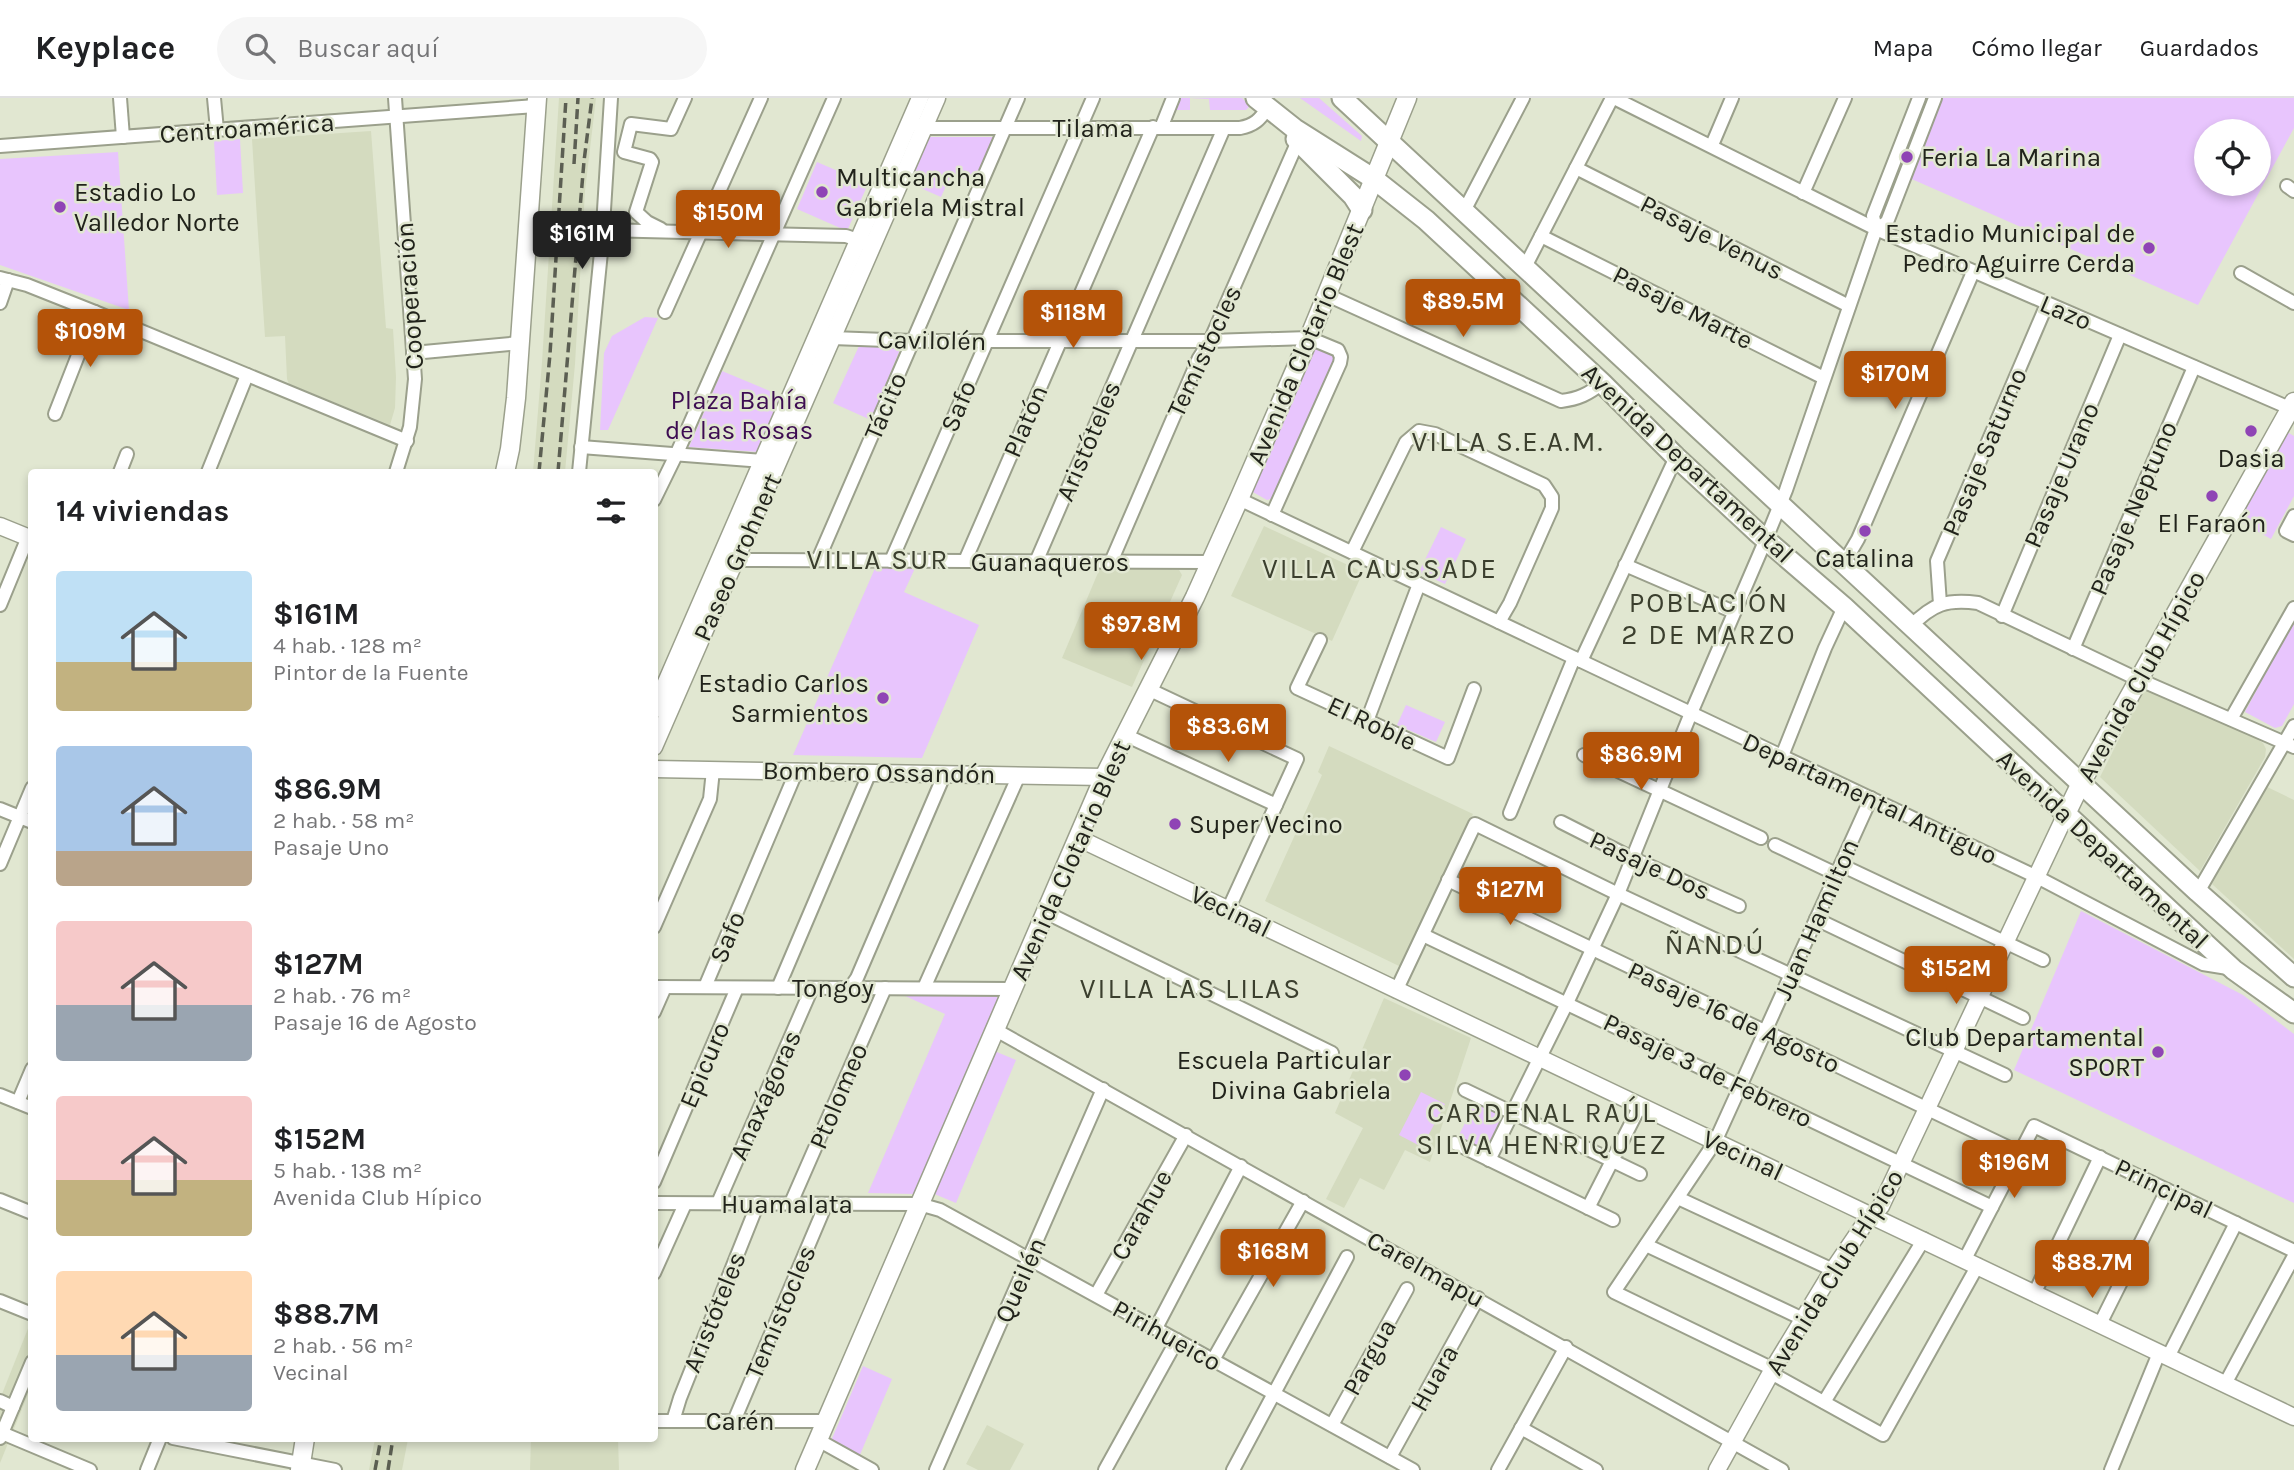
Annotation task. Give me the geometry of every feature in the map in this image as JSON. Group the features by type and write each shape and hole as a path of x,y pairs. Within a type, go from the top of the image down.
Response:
{"main road":[{"name":"Avenida Departamental","path":"1342,98 2198,892 2294,977"},
{"name":"Avenida Clotario Blest","path":"805,1470 1104,777 1210,562 1310,338 1407,98"},
{"path":"506,469 514,419 537,102"},
{"name":"Avenida Departamental","path":"1268,108 1374,179 1426,220 1602,383 1676,457 1844,607 2234,970 2294,1013"},
{"path":"1268,108 1353,196 1362,210"},
{"name":"Avenida Club Hípico","path":"2066,814 2293,407"},
{"path":"300,1466 304,1442"}],"street":[{"path":"120,98 123,137"},
{"path":"214,98 217,130"},
{"name":"Cooperación","path":"395,98 414,397 407,441 397,469"},
{"path":"579,469 603,230 611,98"},
{"path":"668,231 654,226 636,212 651,160 624,152 631,124 671,129 685,98"},
{"path":"665,312 761,98"},
{"path":"658,492 834,98"},
{"name":"Paseo Grohnert","path":"917,125 920,98"},
{"name":"Paseo Grohnert","path":"658,736 691,644 917,125 937,98"},
{"name":"Tácito","path":"818,561 1018,98"},
{"name":"Safo","path":"891,561 1093,98"},
{"name":"Platón","path":"965,561 1059,340 1173,98"},
{"path":"1464,211 1523,98"},
{"path":"1525,267 1613,98"},
{"name":"Lazo","path":"1613,98 1876,229 2293,407"},
{"path":"1712,145 1732,98"},
{"path":"1803,193 1845,98"},
{"path":"1489,1160 1618,894 1691,713 1766,539 1876,229 1874,216 1919,98"},
{"path":"1876,229 1886,222 1935,98"},
{"name":"Centroamérica","path":"0,146 396,117 537,102"},
{"name":"Tilama","path":"917,125 1224,128 1252,125 1259,121 1268,108"},
{"name":"Aristóteles","path":"1036,562 1224,128"},
{"name":"Temístocles","path":"1111,562 1199,358 1210,341 1298,141"},
{"name":"Pasaje Venus","path":"1576,168 1849,306"},
{"path":"603,230 846,236 866,243"},
{"name":"Pasaje Marte","path":"1541,236 1824,378"},
{"path":"1844,563 1858,539 1973,272"},
{"path":"2241,273 2294,303"},
{"path":"0,303 4,279 95,312 407,441"},
{"path":"1327,295 1561,401 1577,399 1602,383"},
{"name":"Pasaje Saturno","path":"1940,604 1937,561 2047,304"},
{"path":"55,414 95,312"},
{"name":"Cavilolén","path":"826,335 913,341 1210,341 1310,338 1338,350"},
{"name":"Pasaje Urano","path":"2002,615 2120,335"},
{"path":"413,353 520,343"},
{"name":"Avenida Clotario Blest","path":"1272,514 1340,363 1338,350"},
{"name":"Pasaje Neptuno","path":"2073,649 2194,367"},
{"path":"209,469 247,375"},
{"path":"1352,552 1406,442 1419,432 1435,434 1544,485 1552,497 1552,508 1499,622"},
{"path":"581,447 677,453 770,464"},
{"path":"121,469 127,454"},
{"path":"1510,813 1578,659 1676,457"},
{"name":"Departamental Antiguo","path":"1239,499 2037,877 2203,964 2234,970"},
{"path":"2290,533 2294,516"},
{"path":"0,526 28,537"},
{"path":"0,605 28,542"},
{"name":"Guanaqueros","path":"730,554 744,560 1210,562"},
{"path":"1625,565 1734,612"},
{"path":"1367,721 1419,584"},
{"path":"1911,626 1926,611 1940,604 1958,600 1978,603 2140,680 2289,744"},
{"path":"1782,756 1844,607"},
{"path":"2231,719 2294,608"},
{"name":"El Roble","path":"1320,640 1297,688 1448,758 1474,689"},
{"name":"Paseo Grohnert","path":"658,703 691,644"},
{"path":"1148,690 1297,759 1228,910"},
{"path":"2198,892 2289,744 2294,726"},
{"path":"1125,735 1276,805"},
{"path":"1584,755 1760,838"},
{"name":"Bombero Ossandón","path":"658,768 1104,777"},
{"path":"658,918 710,799 713,770"},
{"name":"Safo","path":"705,987 797,770"},
{"path":"778,988 870,772"},
{"path":"850,988 857,978 945,773"},
{"path":"924,988 1019,775"},
{"name":"Juan Hamilton","path":"1772,1371 1614,1292 1715,1142 1871,798"},
{"path":"0,809 25,819 0,864"},
{"name":"Avenida Club Hípico","path":"1717,1470 1803,1319 1863,1226 1874,1215 1902,1163 2066,814"},
{"name":"Pasaje Dos","path":"1561,822 1632,858 1740,906"},
{"path":"1396,991 1475,824 2004,1075"},
{"name":"Vecinal","path":"1078,838 1640,1107 1874,1215 2294,1418"},
{"path":"1775,845 1839,869 2043,960"},
{"name":"Pasaje 16 de Agosto","path":"1448,880 2020,1153"},
{"path":"1045,912 1332,1053"},
{"path":"1816,919 2023,1018"},
{"name":"Pasaje 3 de Febrero","path":"1423,935 1992,1207"},
{"name":"Tongoy","path":"660,987 1012,989"},
{"name":"Epicuro","path":"658,1172 737,988"},
{"name":"Anaxágoras","path":"718,1203 812,988"},
{"name":"Ptolomeo","path":"792,1203 885,988"},
{"name":"Carelmapu","path":"995,1028 1782,1470"},
{"path":"18,1102 28,1078"},
{"name":"Queilén","path":"936,1470 1103,1089"},
{"path":"1465,1090 1640,1174"},
{"path":"0,1095 28,1106"},
{"path":"1588,1208 1640,1107"},
{"name":"Principal","path":"2020,1153 2034,1126 2294,1253"},
{"name":"Carahue","path":"1096,1295 1186,1135"},
{"path":"1455,1143 1613,1220"},
{"path":"1772,1371 1883,1435 1972,1262 1992,1207 2020,1153"},
{"path":"2035,1293 2100,1157"},
{"path":"1156,1328 1241,1166"},
{"path":"2100,1324 2167,1190"},
{"path":"1678,1198 1833,1270"},
{"path":"0,1200 28,1211"},
{"path":"1213,1360 1303,1201"},
{"name":"Huamalata","path":"658,1203 919,1204"},
{"name":"Aristóteles","path":"673,1421 758,1203"},
{"name":"Temístocles","path":"734,1422 826,1203"},
{"path":"658,1264 685,1204"},
{"name":"Pirihueico","path":"919,1204 940,1210 1413,1470"},
{"path":"2114,1469 2164,1355 2236,1223"},
{"path":"1824,1402 1924,1239"},
{"path":"1646,1245 1803,1319"},
{"path":"2225,1384 2294,1253"},
{"path":"1233,1470 1347,1257"},
{"name":"Pargua","path":"1332,1425 1407,1289"},
{"name":"Huara","path":"1390,1457 1478,1298"},
{"path":"0,1301 28,1312"},
{"path":"1105,1470 1177,1340"},
{"path":"1498,1470 1566,1347"},
{"path":"28,1380 1,1436 90,1470"},
{"path":"0,1401 13,1407"},
{"name":"Carén","path":"658,1421 826,1421"},
{"path":"1521,1428 1596,1470"},
{"path":"818,1440 872,1470"},
{"path":"147,1470 158,1442"},
{"path":"191,1442 300,1466 335,1470"}],"shaded area":[{"path":"559,98 596,98 585,191 575,364 565,469 533,469"},
{"path":"371,131 386,328 393,329 396,377 395,408 390,425 289,384 285,336 265,337 257,219 252,139"},
{"path":"1264,526 1363,572 1332,641 1231,596"},
{"path":"1100,568 1179,570 1182,575 1132,687 1062,658"},
{"path":"2144,689 2254,737 2263,743 2266,749 2265,757 2200,871 2100,777"},
{"path":"1329,746 1473,814 1401,967 1265,901 1322,775 1318,772"},
{"path":"2263,785 2294,800 2294,959 2212,884"},
{"name":"Escuela Particular Divina Gabriela","path":"1384,998 1471,1038 1430,1162 1405,1150 1384,1190 1360,1178 1344,1208 1326,1199 1363,1128 1335,1113"},
{"path":"28,1329 28,1394 0,1463 0,1399"},
{"path":"987,1425 1024,1444 1010,1470 978,1470 966,1464"},
{"path":"374,1442 407,1442 402,1470 369,1470"},
{"path":"531,1442 618,1442 619,1470 530,1470"}],"green space":[{"path":"1179,98 1190,98 1190,110 1173,110"},
{"path":"1190,98 1242,98 1250,106 1246,110 1210,110 1209,99"},
{"path":"1300,98 1319,98 1362,136 1361,141"},
{"name":"Estadio Municipal de Pedro Aguirre Cerda","path":"1939,98 2294,98 2294,128 2271,170 2271,119 2194,119 2194,196 2257,196 2198,305 1907,177"},
{"path":"929,137 1000,137 980,185 952,173 941,197 909,183"},
{"path":"240,139 243,193 217,195 214,141"},
{"name":"Estadio Lo Valledor Norte","path":"118,152 129,310 0,265 0,159"},
{"name":"Multicancha Gabriela Mistral","path":"817,162 868,184 847,231 797,209"},
{"path":"645,317 658,318 608,430 600,430 604,353 612,336"},
{"path":"1315,341 1340,351 1274,498 1267,500 1251,491"},
{"path":"859,346 901,347 871,420 833,403"},
{"name":"Plaza Bahía de las Rosas","path":"722,371 784,397 759,452 689,447"},
{"path":"2287,432 2294,436 2294,496 2271,539 2239,521"},
{"path":"1441,527 1466,539 1445,584 1419,572"},
{"name":"Estadio Carlos Sarmientos","path":"876,566 916,566 904,592 979,625 922,758 793,755"},
{"path":"2294,619 2294,704 2282,726 2275,728 2245,712"},
{"path":"1406,705 1445,722 1436,742 1397,725"},
{"name":"Club Departamental SPORT","path":"2081,911 2243,995 2294,1034 2294,1203 2014,1070"},
{"path":"995,993 999,1001 915,1194 868,1193 945,1014 903,995"},
{"path":"992,1050 1016,1060 956,1203 932,1193"},
{"path":"1421,1092 1445,1104 1422,1147 1399,1135"},
{"path":"1476,1101 1504,1115 1485,1153 1457,1139"},
{"path":"863,1366 892,1379 859,1457 831,1441"}],"railway":[{"path":"539,469 550,354 566,98"},
{"path":"574,164 578,98"},
{"path":"558,469 584,161 592,98"},
{"path":"375,1470 380,1442"},
{"path":"388,1470 392,1442"}],"place":[{"name":"Feria La Marina","path":"1907,157"},
{"name":"Multicancha Gabriela Mistral","path":"822,192"},
{"name":"Estadio Lo Valledor Norte","path":"60,207"},
{"name":"Estadio Municipal de Pedro Aguirre Cerda","path":"2149,248"},
{"name":"Dasia","path":"2251,431"},
{"name":"El Faraón","path":"2212,496"},
{"name":"Catalina","path":"1865,531"},
{"name":"Estadio Carlos Sarmientos","path":"883,698"},
{"name":"Super Vecino","path":"1175,824"},
{"name":"Club Departamental SPORT","path":"2158,1052"},
{"name":"Escuela Particular Divina Gabriela","path":"1405,1075"}],"district":[{"name":"VILLA S.E.A.M.","path":"1508,441"},
{"name":"VILLA SUR","path":"878,559"},
{"name":"VILLA CAUSSADE","path":"1380,568"},
{"name":"POBLACIÓN 2 DE MARZO","path":"1709,618"},
{"name":"ÑANDÚ","path":"1715,944"},
{"name":"VILLA LAS LILAS","path":"1191,988"},
{"name":"CARDENAL RAÚL SILVA HENRIQUEZ","path":"1542,1128"}]}
